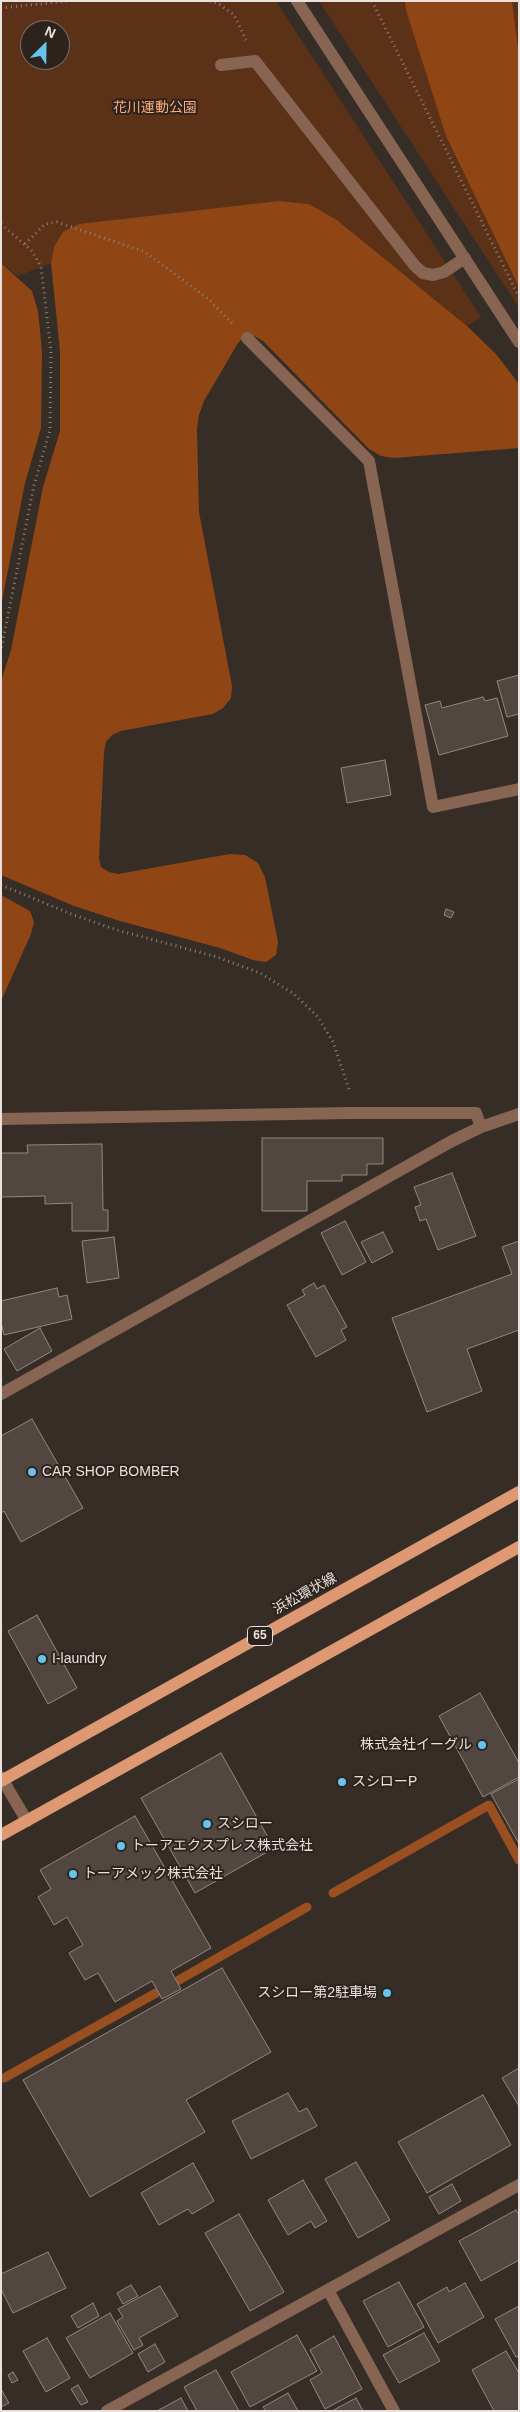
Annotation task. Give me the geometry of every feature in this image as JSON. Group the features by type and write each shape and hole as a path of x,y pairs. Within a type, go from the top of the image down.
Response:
{"main road":[{"name":"浜松環状線","path":"2,1779 519,1492"},
{"path":"1,1835 519,1547"}],"street":[{"path":"297,1 519,342"},
{"path":"221,65 255,61 415,266 423,273 434,275 444,272 465,258"},
{"path":"247,338 368,461 433,807 519,789"},
{"path":"1,1119 350,1113 476,1113 481,1127"},
{"path":"1,1394 481,1127 519,1114"},
{"path":"2,1779 26,1821"},
{"path":"107,2411 519,2186"},
{"path":"328,2290 394,2411"}],"path":[{"path":"1,8 69,1"},
{"path":"210,1 219,4 234,16 255,61"},
{"path":"372,1 519,297"},
{"path":"25,244 45,224 57,222 145,252 207,298 247,338"},
{"path":"1,224 32,251 40,267 44,285 51,351 50,430 34,485 1,650"},
{"path":"1,885 71,914 117,930 217,956 260,973 294,994 318,1017 333,1042 350,1092 350,1113"}],"green space":[{"name":"花川運動公園","path":"1,1 276,1 481,317 467,326 337,220 309,204 279,201 54,247 51,263 18,276 1,263"},
{"path":"319,1 519,1 519,308"}],"shaded area":[{"path":"405,1 512,1 519,56 519,287 446,136 406,10"},
{"path":"279,201 309,204 337,220 467,326 496,354 519,384 519,448 394,458 381,456 369,449 263,341 254,336 245,336 238,343 204,401 197,429 199,512 232,686 231,698 223,708 213,714 121,731 112,735 106,742 99,858 101,867 109,872 118,874 230,854 245,855 258,863 265,877 278,942 276,955 266,962 253,960 220,948 120,921 74,906 1,875 1,681 11,650 43,487 60,431 60,351 51,263 54,247 63,232 79,224"},
{"path":"1,263 32,291 38,311 42,351 41,428 25,483 1,606"},
{"path":"1,895 30,911 34,922 31,934 1,1001"}],"building":[{"path":"519,675 519,714 507,717 497,681"},
{"path":"483,697 485,701 497,698 508,736 439,755 425,705 440,701 442,708"},
{"path":"385,760 391,795 347,803 341,768"},
{"path":"446,909 454,912 451,918 444,915"},
{"path":"262,1138 383,1138 383,1164 367,1164 367,1175 342,1175 342,1181 307,1181 307,1211 262,1211"},
{"path":"102,1144 103,1210 108,1210 108,1231 72,1231 72,1203 45,1204 45,1196 1,1197 1,1153 28,1153 27,1145"},
{"path":"452,1173 476,1236 438,1250 426,1219 420,1221 415,1207 421,1205 414,1187"},
{"path":"345,1221 366,1262 342,1275 321,1233"},
{"path":"383,1232 393,1252 372,1263 361,1242"},
{"path":"114,1237 119,1278 87,1283 82,1241"},
{"path":"519,1241 519,1330 467,1349 482,1391 427,1412 392,1318 512,1274 502,1247"},
{"path":"314,1283 317,1289 324,1285 347,1327 341,1330 346,1340 316,1357 287,1305 305,1295 302,1290"},
{"path":"57,1288 59,1297 67,1295 72,1319 4,1335 1,1322 1,1301"},
{"path":"40,1328 52,1351 17,1371 4,1349"},
{"name":"CAR SHOP BOMBER","path":"32,1419 83,1508 21,1542 4,1511 1,1513 1,1436"},
{"name":"I-laundry","path":"37,1615 77,1688 48,1704 8,1631"},
{"path":"480,1693 519,1763 519,1777 483,1797 439,1716"},
{"path":"221,1753 274,1848 195,1893 141,1798"},
{"path":"519,1779 519,1844 491,1794"},
{"path":"135,1816 211,1948 171,1971 181,1989 162,1999 152,1981 115,2002 98,1973 85,1980 69,1953 83,1945 67,1917 54,1925 38,1897 51,1889 40,1870"},
{"path":"222,1968 271,2052 186,2100 205,2132 90,2197 23,2080"},
{"path":"519,2068 519,2106 502,2078"},
{"path":"288,2093 299,2112 307,2108 317,2126 251,2159 232,2121"},
{"path":"483,2095 511,2145 427,2193 398,2142"},
{"path":"356,2162 390,2220 358,2238 325,2179"},
{"path":"193,2163 214,2201 192,2214 188,2209 159,2225 141,2193"},
{"path":"303,2180 327,2221 315,2228 311,2221 288,2235 268,2200"},
{"path":"452,2184 461,2201 439,2214 429,2197"},
{"path":"516,2210 519,2215 519,2260 481,2281 459,2241"},
{"path":"239,2214 284,2292 250,2311 205,2233"},
{"path":"48,2252 66,2288 13,2313 1,2289 1,2274"},
{"path":"399,2282 424,2327 388,2347 363,2301"},
{"path":"465,2283 484,2317 438,2343 417,2304 447,2287 449,2292"},
{"path":"131,2285 138,2296 123,2304 117,2293"},
{"path":"160,2286 178,2316 139,2338 143,2345 134,2350 117,2321 123,2317 118,2309"},
{"path":"93,2303 99,2316 78,2328 71,2316"},
{"path":"519,2306 519,2356 516,2357 495,2319"},
{"path":"110,2313 133,2353 90,2378 66,2338"},
{"path":"424,2333 440,2361 399,2383 383,2355"},
{"path":"297,2335 317,2371 250,2407 231,2372"},
{"path":"334,2336 362,2389 325,2409 310,2380 322,2373 310,2350"},
{"path":"47,2338 70,2378 46,2392 23,2351"},
{"path":"155,2344 165,2362 148,2372 138,2354"},
{"path":"506,2351 519,2373 519,2411 494,2411 472,2370"},
{"path":"216,2370 239,2411 197,2411 184,2387"},
{"path":"13,2372 18,2380 12,2383 8,2375"},
{"path":"78,2385 88,2402 81,2405 71,2389"},
{"path":"1,2389 9,2403 1,2407"},
{"path":"288,2393 298,2411 266,2411 263,2407"},
{"path":"181,2398 188,2411 157,2411"},
{"path":"356,2398 363,2411 332,2411"}],"waterway":[{"path":"333,1893 489,1805 519,1860"},
{"path":"179,1980 307,1907"},
{"path":"4,2078 156,1993"}],"place":[{"name":"CAR SHOP BOMBER","path":"32,1472"},
{"name":"I-laundry","path":"42,1659"},
{"name":"株式会社イーグル","path":"482,1745"},
{"name":"スシローP","path":"342,1782"},
{"name":"スシロー","path":"207,1824"},
{"name":"トーアエクスプレス株式会社","path":"121,1846"},
{"name":"トーアメック株式会社","path":"73,1874"},
{"name":"スシロー第2駐車場","path":"387,1993"}]}
